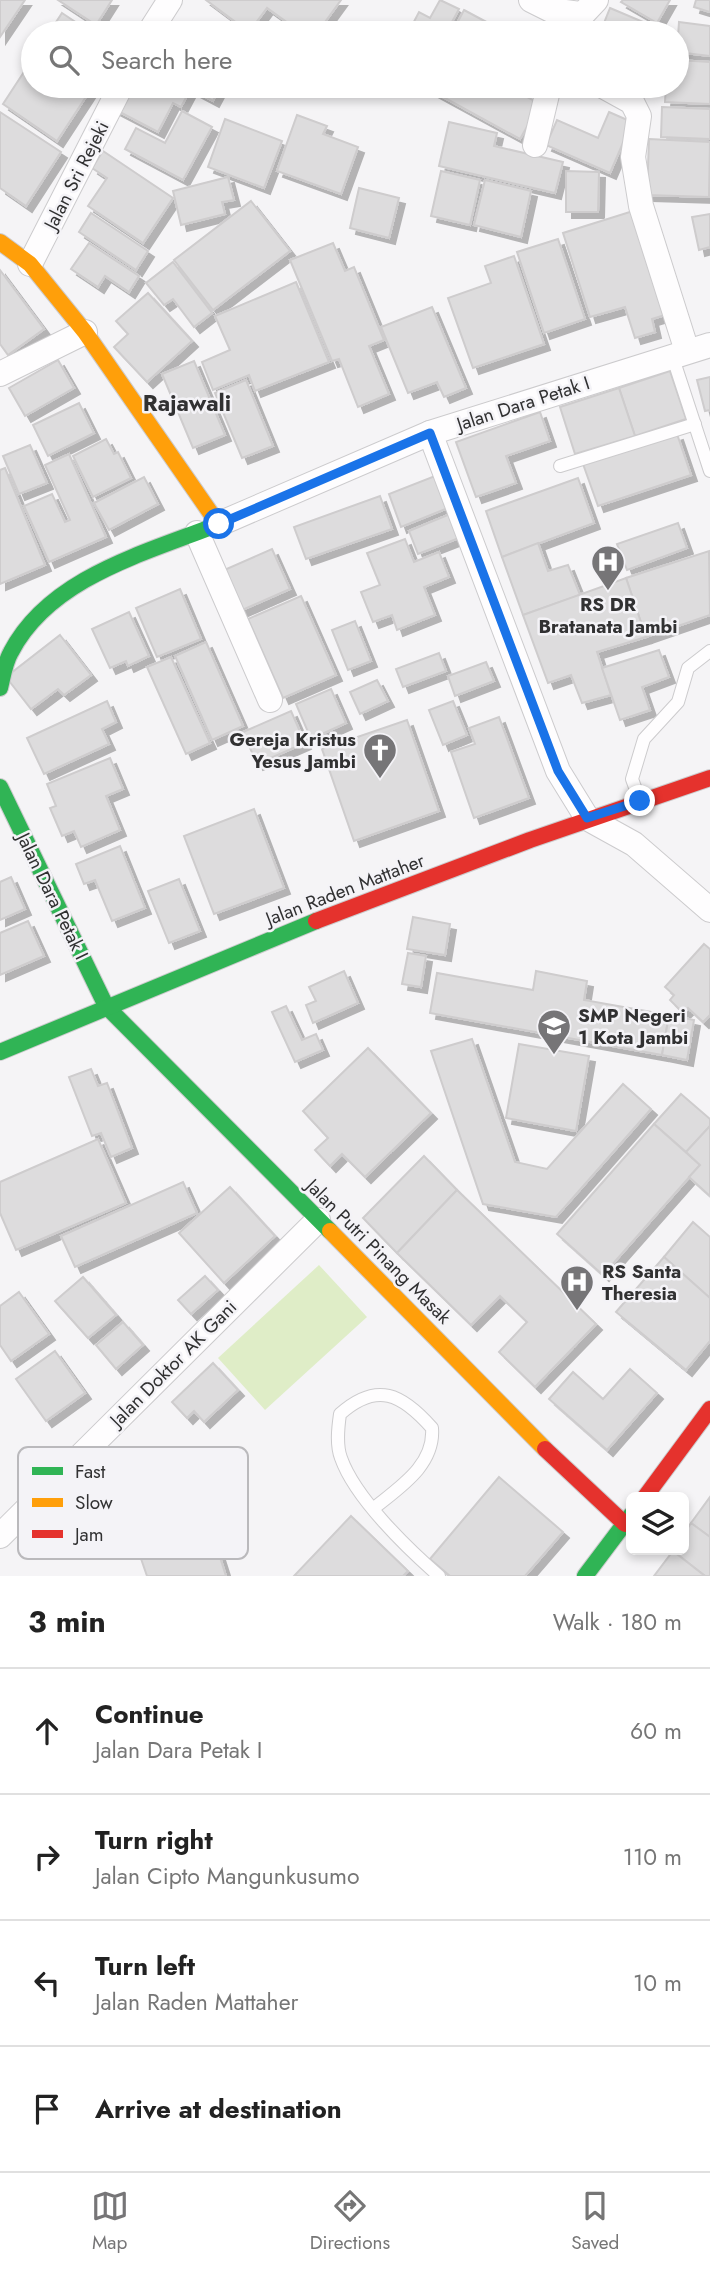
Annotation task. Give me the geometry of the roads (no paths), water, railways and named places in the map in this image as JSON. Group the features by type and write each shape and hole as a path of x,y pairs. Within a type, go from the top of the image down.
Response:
{"street":[{"path":"157,21 170,0"},
{"path":"531,0 551,10 580,16"},
{"name":"Jalan Sri Rejeki","path":"30,264 115,98"},
{"path":"535,145 546,98"},
{"path":"625,98 632,102 639,116 633,157 642,206 690,350"},
{"path":"0,242 30,264 85,332 208,528 270,700"},
{"path":"0,374 85,332"},
{"name":"Jalan Dara Petak I","path":"0,688 2,668 21,633 52,601 117,564 430,433 690,350"},
{"path":"430,433 558,771 587,818 634,844 710,910"},
{"name":"Jalan Raden Mattaher","path":"0,1052 106,1006 587,818 710,778"},
{"name":"Jalan Dara Petak I","path":"0,787 106,1006"},
{"name":"Jalan Putri Pinang Masak","path":"106,1006 440,1340 518,1423 626,1518"},
{"name":"Jalan Doktor AK Gani","path":"90,1447 318,1220"},
{"path":"649,1492 710,1409"},
{"name":"Jalan Doktor AK Gani","path":"0,1536 18,1518"},
{"path":"585,1576 626,1523"}],"lane":[{"path":"690,350 695,424 710,471"},
{"path":"560,466 695,424"},
{"path":"640,801 632,779 643,739 678,702 688,668 710,651"},
{"path":"374,1508 425,1461 433,1443 432,1428 395,1396 374,1394 355,1401 340,1414 340,1458 374,1508 399,1540 439,1576"}],"place":[{"name":"RS DR Bratanata Jambi","path":"608,592"},
{"name":"Gereja Kristus Yesus Jambi","path":"380,780"},
{"name":"SMP Negeri 1 Kota Jambi","path":"554,1056"},
{"name":"RS Santa Theresia","path":"577,1312"}],"district":[{"name":"Rajawali","path":"187,403"}]}
